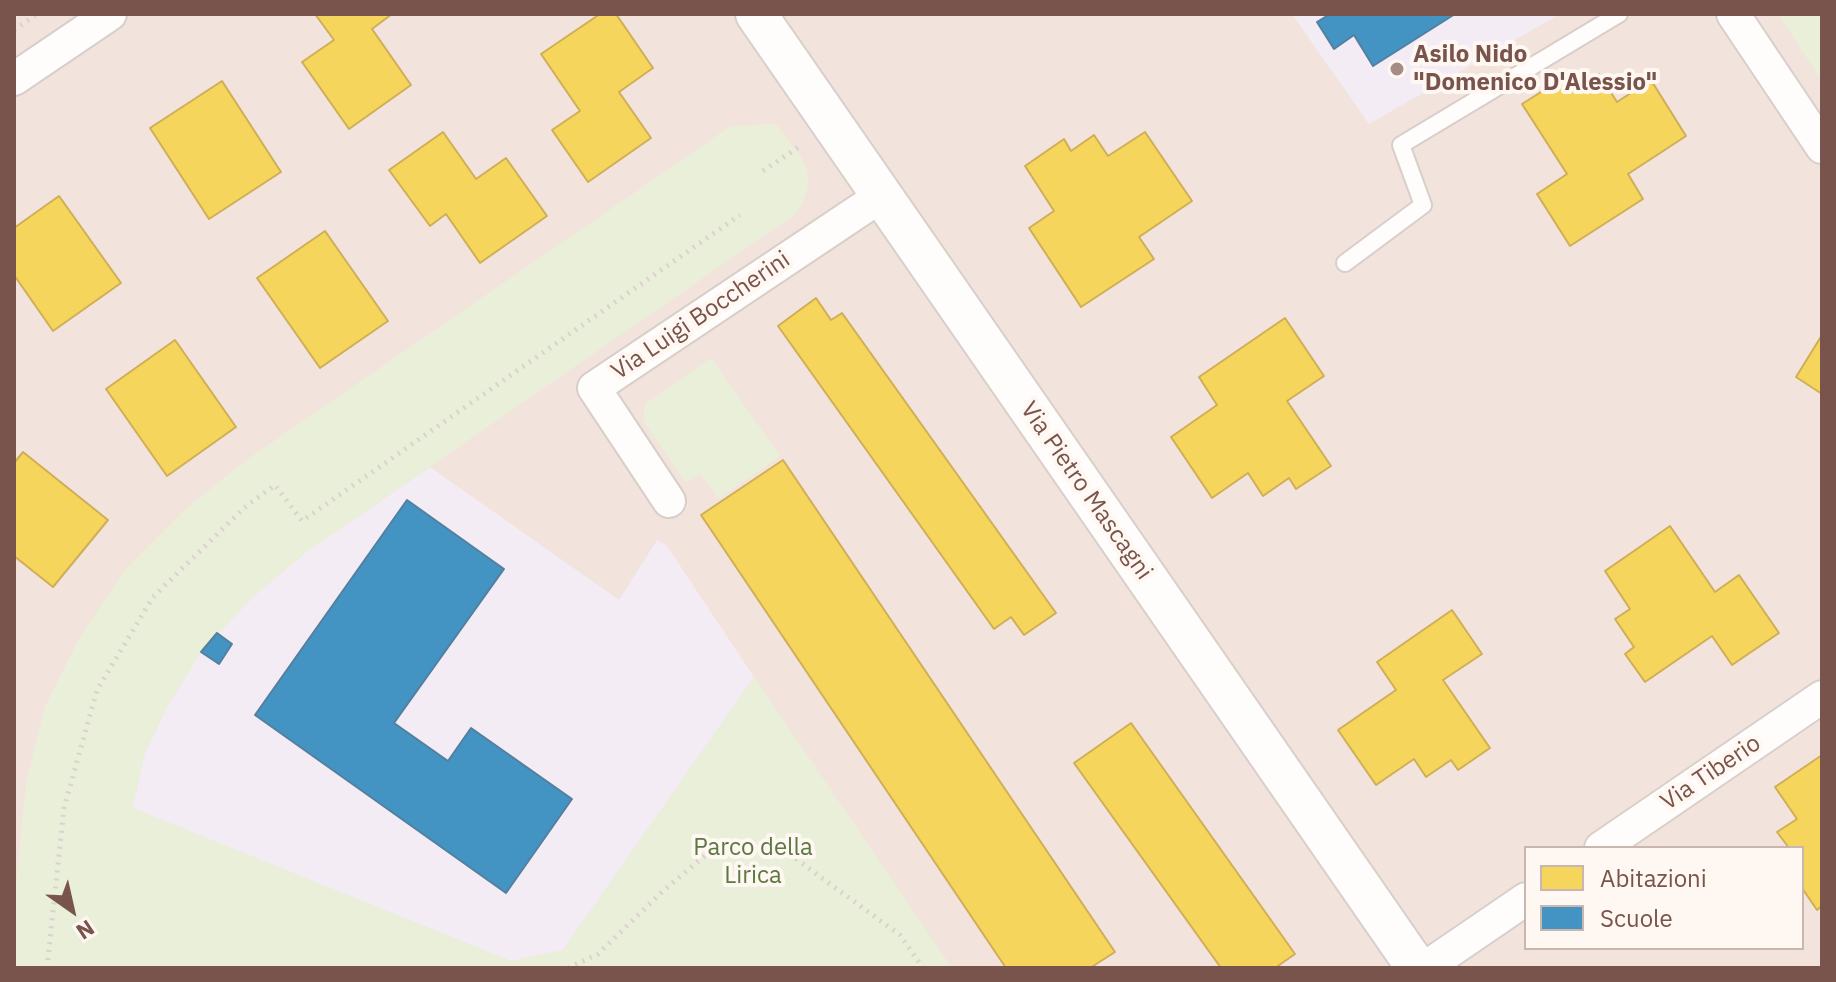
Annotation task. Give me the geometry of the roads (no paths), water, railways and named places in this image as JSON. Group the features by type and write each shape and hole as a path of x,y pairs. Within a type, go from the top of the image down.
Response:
{"street":[{"path":"14,79 110,14"},
{"name":"Via Pietro Mascagni","path":"756,14 1417,968"},
{"path":"1733,14 1822,147"},
{"name":"Via Luigi Boccherini","path":"669,501 594,388 881,196"},
{"name":"Via Tiberio","path":"1604,846 1822,697"},
{"path":"1425,968 1524,900"}],"lane":[{"path":"1345,263 1423,205 1401,145 1619,14"}],"place":[{"name":"Asilo Nido \"Domenico D'Alessio\"","path":"1397,69"}],"park label":[{"name":"Parco della Lirica","path":"753,862"}]}
